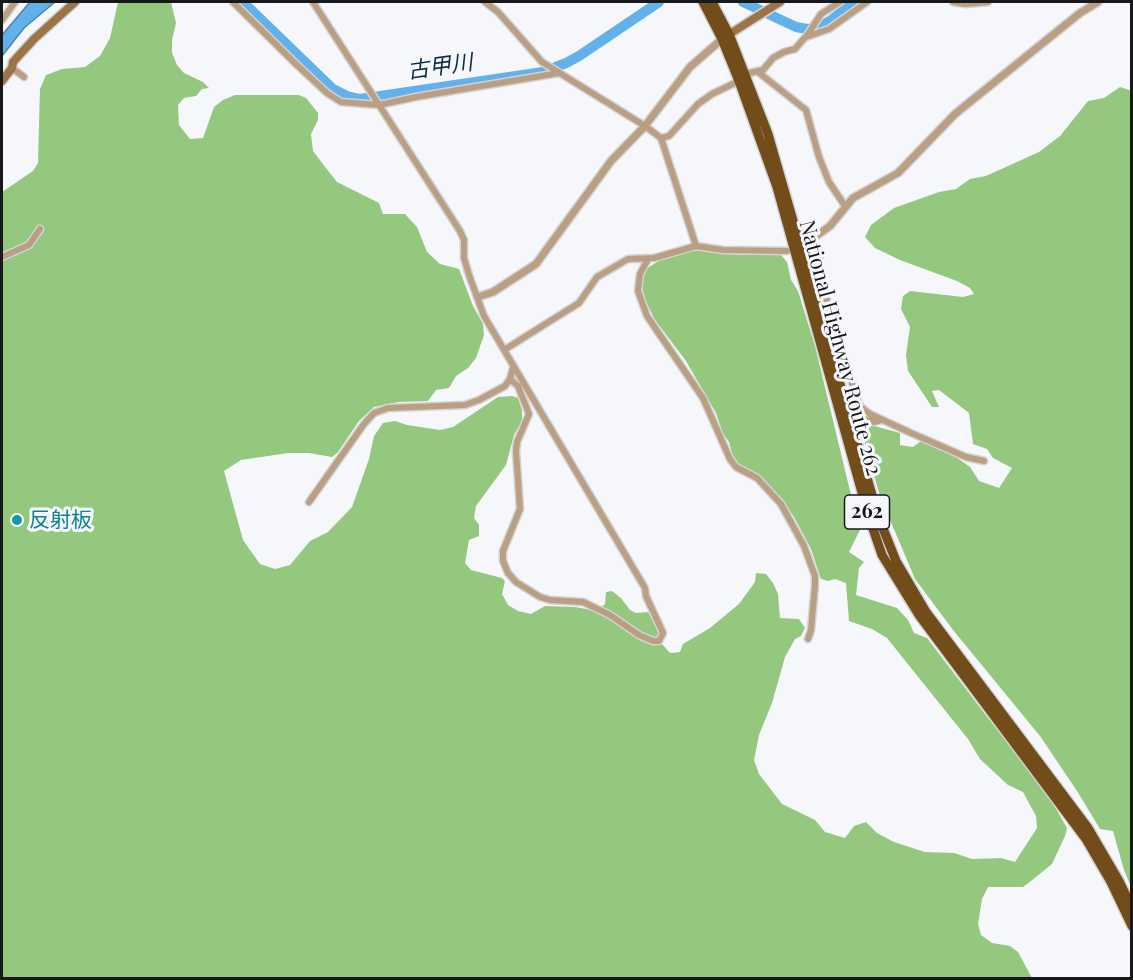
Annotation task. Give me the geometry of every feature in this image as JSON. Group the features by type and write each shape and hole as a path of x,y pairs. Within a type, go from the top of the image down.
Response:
{"highway":[{"name":"National Highway Route 262","path":"703,2 725,37"},
{"name":"National Highway Route 262","path":"712,2 768,134 785,186 878,544 894,577 926,624 1086,839 1111,882 1131,926"},
{"name":"National Highway Route 262","path":"846,418 878,516 905,578 926,612 1088,828 1119,881 1131,908"}],"main road":[{"path":"2,81 12,68 13,62 34,39 75,2"},
{"path":"725,37 777,4"}],"street":[{"path":"2,20 15,2"},
{"path":"233,2 335,99 352,104 378,105 558,73"},
{"path":"313,2 460,231 464,240 464,258 484,316 645,588 646,596 663,633 659,641 639,635 610,615 583,602 550,600 540,597 516,582 508,573 503,561 504,544 514,527 520,509 517,442 529,414 518,386 510,379"},
{"path":"485,2 498,12 542,62 661,138 696,246"},
{"path":"661,138 669,136 698,104 712,94 742,77 763,70 773,58 795,49 807,36 821,14 840,2"},
{"path":"807,36 829,29 867,2"},
{"path":"953,2 966,4 988,2"},
{"path":"805,244 830,225 845,206 864,191 898,173 955,114 1095,2"},
{"path":"478,297 493,292 536,264 611,161 645,126 690,67 725,37"},
{"path":"12,68 24,77"},
{"path":"758,72 806,110 819,157 845,206"},
{"path":"2,257 29,245 40,230"},
{"path":"812,240 818,251 824,288 858,402 870,414 881,420 966,457 984,460"},
{"path":"504,350 579,303 597,278 628,259 648,260 696,246 723,250 787,251"},
{"path":"648,260 640,274 638,291 647,316 703,398 730,459 736,467 756,478 781,504 804,546 815,576 812,630 808,639"},
{"path":"309,502 374,413 388,408 465,405 504,386 510,379 513,368"},
{"path":"846,418 857,416 874,422 881,420"}],"green space":[{"path":"118,2 171,2 176,23 172,53 177,65 184,73 203,82 209,88 202,89 196,96 184,98 178,105 179,125 190,139 203,138 214,107 235,95 299,95 306,98 318,113 318,120 311,134 313,151 329,172 337,182 379,203 383,214 405,214 417,227 427,252 440,264 459,269 473,306 483,324 484,335 476,358 468,368 456,376 449,388 436,390 428,401 399,402 374,407 359,421 338,452 332,457 309,453 288,453 241,460 224,471 243,540 260,564 275,569 290,565 310,541 328,532 352,507 369,459 374,436 383,423 395,421 440,430 453,427 498,397 518,398 522,410 522,421 514,435 506,465 476,506 474,518 479,525 479,536 469,540 465,563 471,570 502,578 505,581 502,594 508,605 518,611 531,614 545,606 575,607 597,611 605,604 606,592 612,591 630,610 636,613 648,612 659,631 662,644 670,653 680,652 683,644 710,628 739,604 755,582 756,573 766,574 778,594 780,618 799,619 805,628 801,636 795,639 785,657 772,703 759,735 754,760 759,774 782,804 815,820 825,832 845,838 854,826 866,822 877,833 894,842 925,852 954,853 972,859 1001,858 1015,862 1037,828 1036,816 1023,792 1008,785 980,759 968,739 887,638 872,629 849,621 846,583 835,579 828,581 821,579 811,549 785,504 762,479 741,468 734,460 716,413 686,361 655,320 644,298 642,283 646,269 660,260 688,251 781,255 787,262 791,280 798,291 815,346 859,523 860,530 849,552 864,562 859,568 856,595 897,608 908,620 914,633 927,638 1040,781 1067,828 1052,864 1023,887 988,887 982,899 978,924 981,935 992,943 1010,946 1018,952 1032,978 2,978 2,192 33,171 38,163 40,89 46,75 62,69 85,67 100,56 110,38"},
{"path":"1120,87 1132,91 1131,887 1113,831 1100,829 1040,736 953,630 915,579 880,496 862,433 867,424 900,433 900,445 913,447 921,441 953,455 970,467 979,481 999,488 1012,468 993,458 987,449 973,444 969,413 939,390 932,391 939,407 932,407 908,371 906,355 910,327 901,309 903,296 910,291 963,297 974,294 970,288 957,281 875,248 865,237 871,225 894,208 939,192 956,189 970,179 986,176 1039,152 1060,136 1088,101 1104,98"}],"water":[{"path":"30,2 55,2 24,28 2,56 2,35"}],"waterway":[{"name":"古甲川","path":"243,2 333,89 360,99 543,72 579,56 659,2"},
{"name":"古甲川","path":"743,2 796,27 807,29 817,28 830,21 854,2"}],"place":[{"name":"反射板","path":"17,520"}]}
